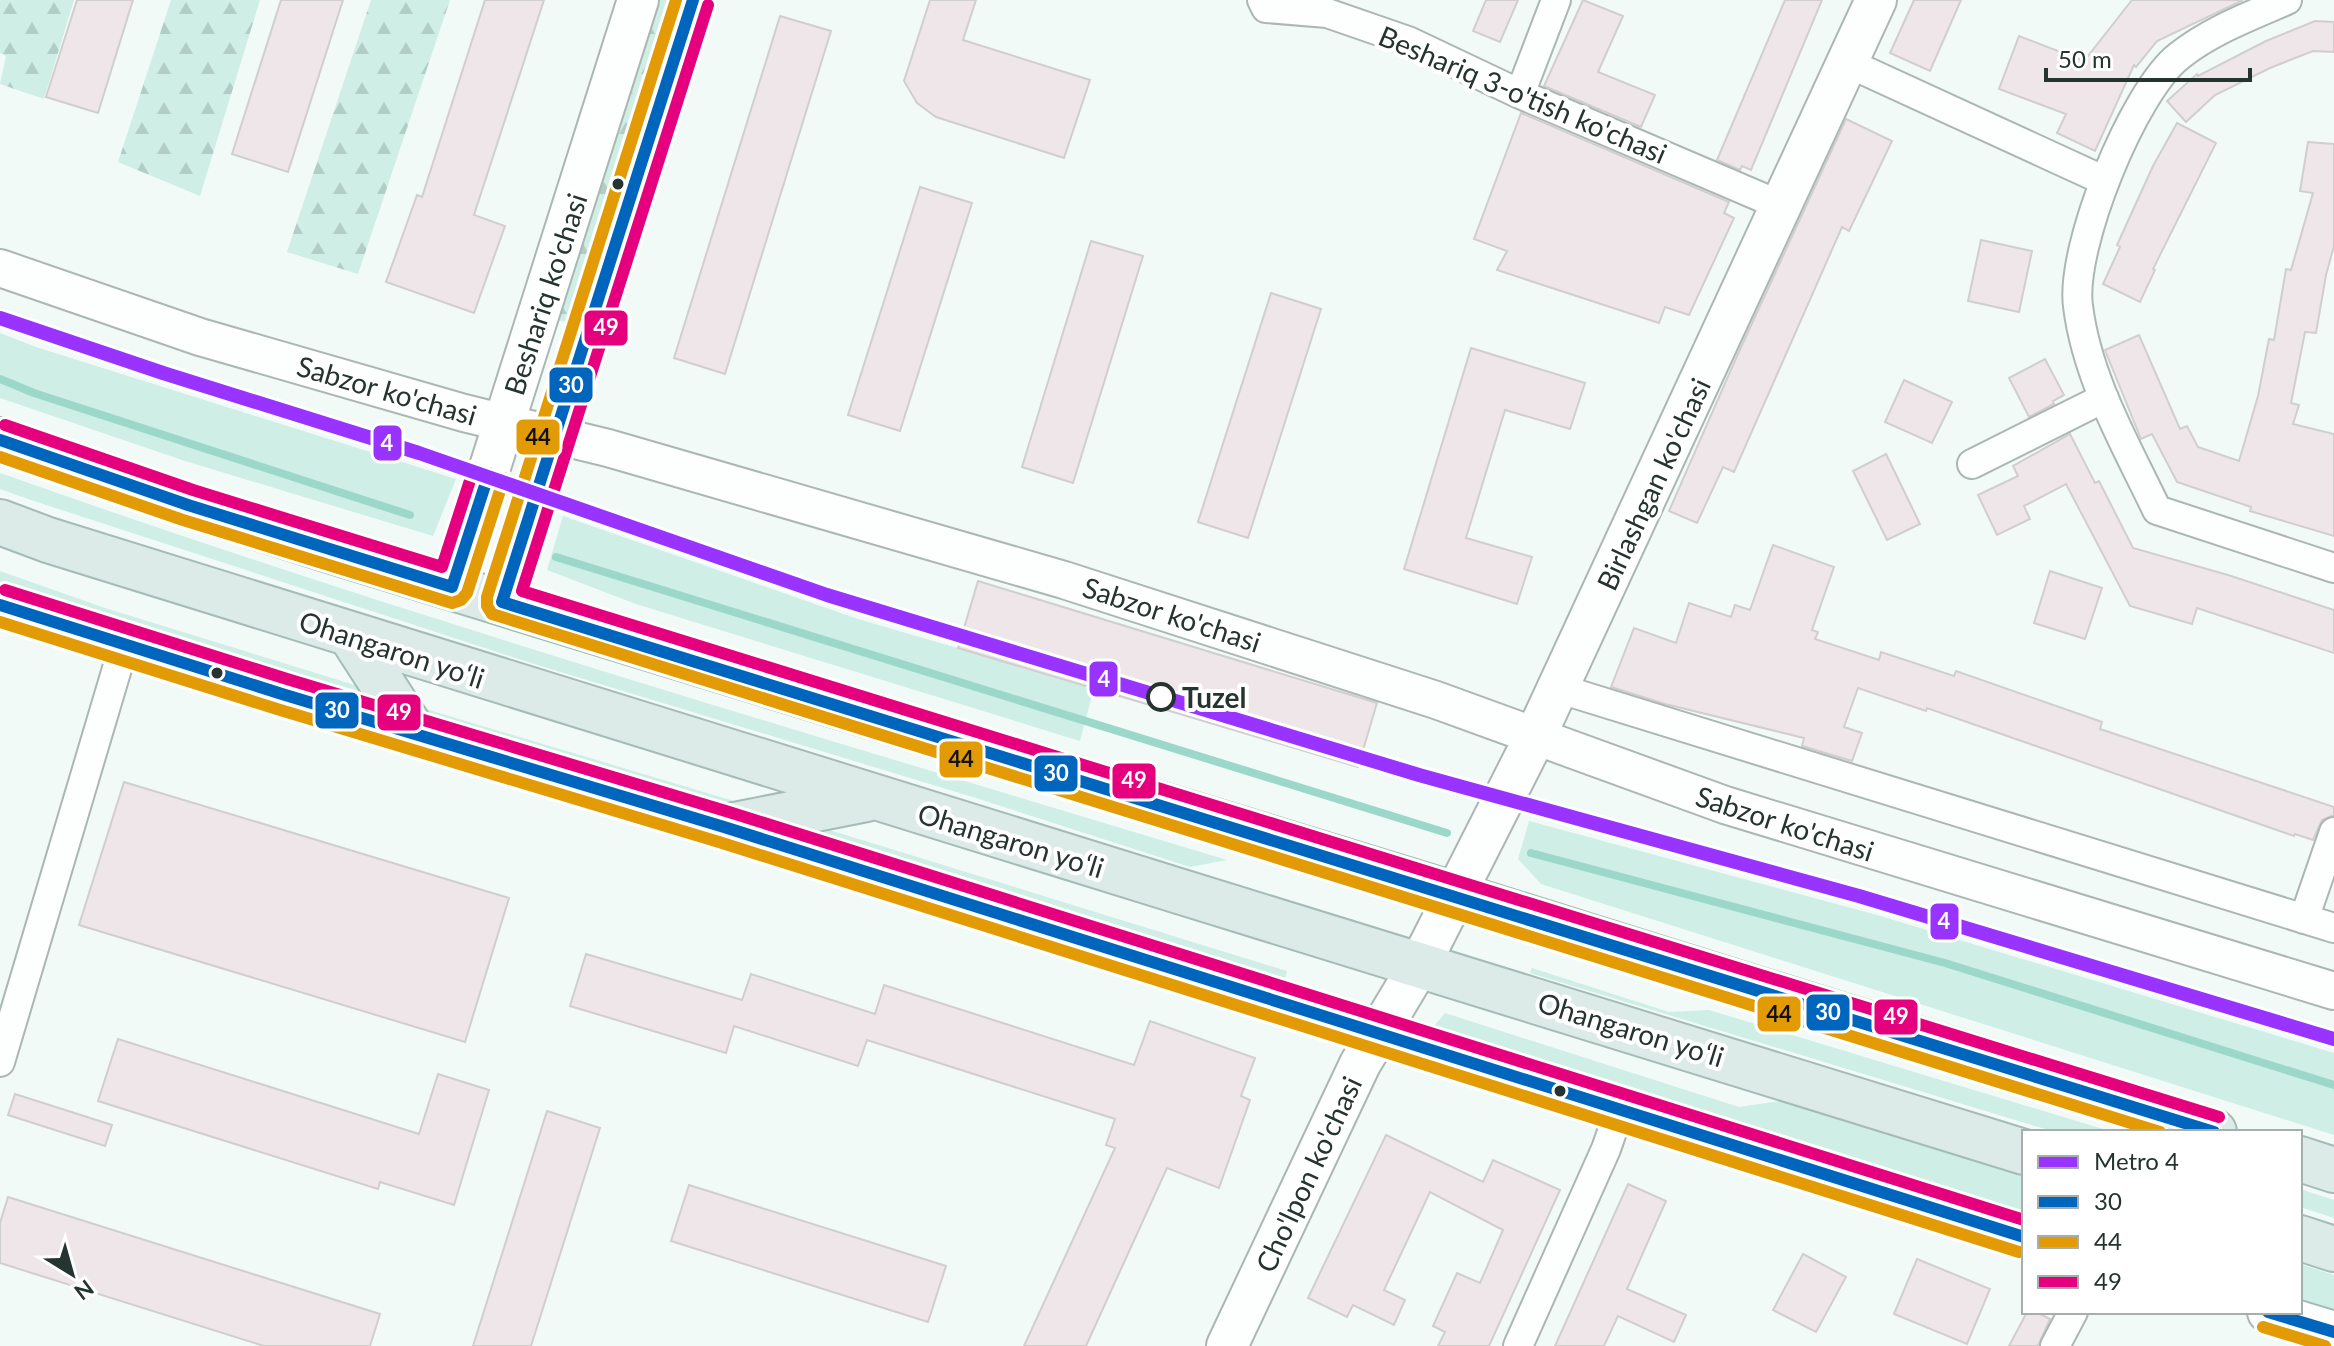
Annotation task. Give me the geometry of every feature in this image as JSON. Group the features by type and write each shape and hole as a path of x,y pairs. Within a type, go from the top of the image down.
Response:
{"highway":[{"path":"0,440 216,514 1456,895 2208,1130"},
{"name":"Ohangaron yoʻli","path":"0,522 352,637 2022,1151"},
{"path":"352,637 414,733"},
{"path":"724,827 872,798"},
{"path":"2302,1160 2334,1170"},
{"path":"2302,1239 2334,1249"}],"main road":[{"name":"Beshariq ko'chasi","path":"452,587 638,0"},
{"name":"Beshariq ko'chasi","path":"502,602 693,0"},
{"name":"Birlashgan ko'chasi","path":"1420,964 1535,737 1876,0"},
{"path":"0,605 724,827 2022,1236"},
{"name":"Cho'lpon ko'chasi","path":"1227,1346 1377,1032 1420,964"},
{"path":"2275,1314 2334,1332"}],"street":[{"name":"Beshariq 3-o'tish ko'chasi","path":"1262,0 1266,8 1327,13 1408,41 1520,94 1782,206"},
{"path":"1520,94 1556,0"},
{"path":"2287,0 2212,35 2177,57 2155,83 2105,181 2083,242 2077,304 2086,351 2104,398 2157,510 2334,568"},
{"path":"1848,63 2105,181"},
{"name":"Sabzor ko'chasi","path":"0,268 200,337 1064,580 1436,700 1725,805 2334,991"},
{"path":"1972,464 2104,398"},
{"path":"0,1062 124,645"},
{"path":"1557,688 2334,928"},
{"path":"2304,919 2334,832"},
{"path":"1518,1346 1606,1149 1620,1109"},
{"path":"2055,1346 2072,1314"}],"green space":[{"path":"0,0 74,0 44,99 0,84 6,56 0,53"},
{"path":"171,0 260,0 200,196 118,162"},
{"path":"371,0 450,0 358,274 287,252"},
{"path":"657,0 671,0 567,322 555,320"},
{"path":"0,333 456,479 433,536 185,461 0,398"},
{"path":"0,473 458,626 1227,860 1190,867 976,798 531,663 0,489"},
{"path":"563,516 858,619 1094,688 1080,741 636,604 547,570"},
{"path":"0,571 105,608 371,690 379,706 0,585"},
{"path":"409,704 744,804 709,807 415,717"},
{"path":"1529,821 1877,915 2334,1053 2334,1135 1541,884 1518,859"},
{"path":"823,828 1287,971 1284,983 790,834"},
{"path":"1532,968 1669,1012 1709,1010 2106,1130 2048,1130 1530,973"},
{"path":"1445,1013 1739,1107 1786,1100 2022,1176 2022,1213 1430,1031"},
{"path":"2302,1190 2334,1200 2334,1218 2302,1208"},
{"path":"2302,1265 2334,1275 2334,1313 2302,1303"}],"building":[{"path":"77,0 133,0 98,113 46,97"},
{"path":"281,0 343,0 288,172 232,154"},
{"path":"485,0 544,0 474,215 505,226 474,313 386,282 417,195 422,197"},
{"path":"930,0 976,0 963,40 1090,80 1064,158 936,117 917,103 904,81"},
{"path":"1486,0 1518,0 1500,42 1473,31"},
{"path":"1583,0 1623,16 1598,72 1655,95 1641,127 1544,86"},
{"path":"1785,0 1822,0 1751,170 1742,166 1740,170 1717,160"},
{"path":"1914,0 1961,0 1930,71 1890,53"},
{"path":"2132,0 2243,0 2157,41 2136,67 2134,65 2095,151 2057,133 2066,114 1999,89 2019,36 2084,61"},
{"path":"780,16 831,31 725,374 674,358"},
{"path":"2315,21 2334,22 2334,52 2313,51 2270,68 2215,95 2186,122 2167,101 2197,74"},
{"path":"1521,113 1729,202 1724,213 1734,218 1689,315 1665,307 1659,323 1497,270 1507,251 1474,239"},
{"path":"1846,119 1892,141 1849,231 1842,227 1734,472 1723,467 1697,523 1669,511"},
{"path":"2177,123 2216,143 2153,269 2140,302 2103,284 2153,166"},
{"path":"2308,142 2334,144 2334,246 2316,333 2305,332 2291,403 2299,405 2293,424 2334,434 2334,536 2250,511 2251,507 2177,482 2152,434 2141,439 2105,350 2139,335 2180,429 2187,426 2198,447 2239,461 2258,396 2269,339 2274,340 2286,269 2291,270 2313,193 2300,191"},
{"path":"920,187 972,203 900,431 848,415"},
{"path":"1981,240 2032,251 2019,312 1968,301"},
{"path":"1091,241 1143,256 1073,483 1022,467"},
{"path":"1271,293 1321,309 1248,538 1198,522"},
{"path":"1471,348 1585,383 1570,429 1505,410 1466,538 1532,557 1517,604 1404,569"},
{"path":"2045,359 2064,395 2029,417 2009,378"},
{"path":"1904,380 1952,402 1932,443 1885,422"},
{"path":"2070,434 2095,483 2099,481 2133,548 2334,610 2334,653 2197,608 2192,624 2130,606 2066,484 2024,506 2030,519 1997,535 1978,495 2018,476 2013,466"},
{"path":"1886,454 1920,524 1887,540 1853,471"},
{"path":"1773,545 1834,567 1812,630 1818,632 1815,639 1879,660 1881,652 1954,676 1956,671 2102,722 2100,729 2334,807 2334,815 2322,820 2313,840 2294,836 1927,708 1926,711 1858,688 1844,727 1862,733 1852,761 1802,746 1804,738 1665,704 1611,687 1634,628 1676,643 1689,603 1731,617 1735,605 1750,610"},
{"path":"2050,571 2102,588 2085,639 2034,623"},
{"path":"978,581 1377,703 1358,767 958,648"},
{"path":"124,782 509,898 465,1042 79,925"},
{"path":"586,954 742,1000 751,974 875,1014 884,985 1134,1065 1150,1021 1255,1058 1241,1096 1250,1100 1219,1188 1167,1168 1086,1346 1024,1346 1115,1148 1106,1145 1115,1119 867,1040 858,1066 734,1026 726,1053 570,1006"},
{"path":"118,1039 419,1134 438,1074 489,1090 454,1205 380,1182 378,1189 98,1101"},
{"path":"15,1094 112,1125 105,1146 8,1115"},
{"path":"547,1111 600,1128 531,1346 473,1346"},
{"path":"1386,1135 1483,1182 1493,1160 1560,1190 1489,1346 1438,1346 1445,1332 1433,1326 1457,1273 1480,1283 1503,1230 1430,1192 1384,1290 1405,1300 1394,1325 1353,1305 1347,1317 1308,1298"},
{"path":"1628,1184 1666,1201 1627,1289 1686,1315 1674,1342 1618,1316 1604,1346 1555,1346"},
{"path":"689,1185 946,1266 928,1322 671,1241"},
{"path":"8,1197 380,1314 370,1346 264,1346 0,1263 0,1223"},
{"path":"1803,1254 1846,1277 1816,1332 1773,1310"},
{"path":"1917,1259 1990,1289 1967,1344 1894,1314"},
{"path":"2026,1314 2040,1314 2050,1319 2037,1346 2009,1346"}],"waterway":[{"path":"0,379 34,393 410,515"},
{"path":"556,557 1447,833"},
{"path":"1531,853 1945,963 2334,1085"}],"metro line":[{"name":"4","path":"0,318 419,453 827,595 1419,775 1859,896 2334,1039"}],"transit line":[{"name":"44","path":"676,0 487,597 487,606 492,614 2154,1130"},
{"name":"30","path":"693,0 502,602 2208,1130"},
{"name":"49","path":"708,5 522,591 2219,1117"},
{"name":"49","path":"5,425 193,490 442,567 474,468"},
{"name":"30","path":"0,440 188,505 452,587 489,473"},
{"name":"44","path":"0,457 183,520 452,603 461,600 467,593 504,478"},
{"name":"49","path":"5,590 287,679 729,812 2022,1219"},
{"name":"30","path":"0,605 282,694 724,827 2022,1236"},
{"name":"44","path":"0,622 719,842 2019,1252"},
{"name":"30","path":"2275,1314 2334,1332"},
{"name":"44","path":"2263,1327 2325,1346"}],"place":[{"name":"Tuzel","path":"1161,697"}]}
